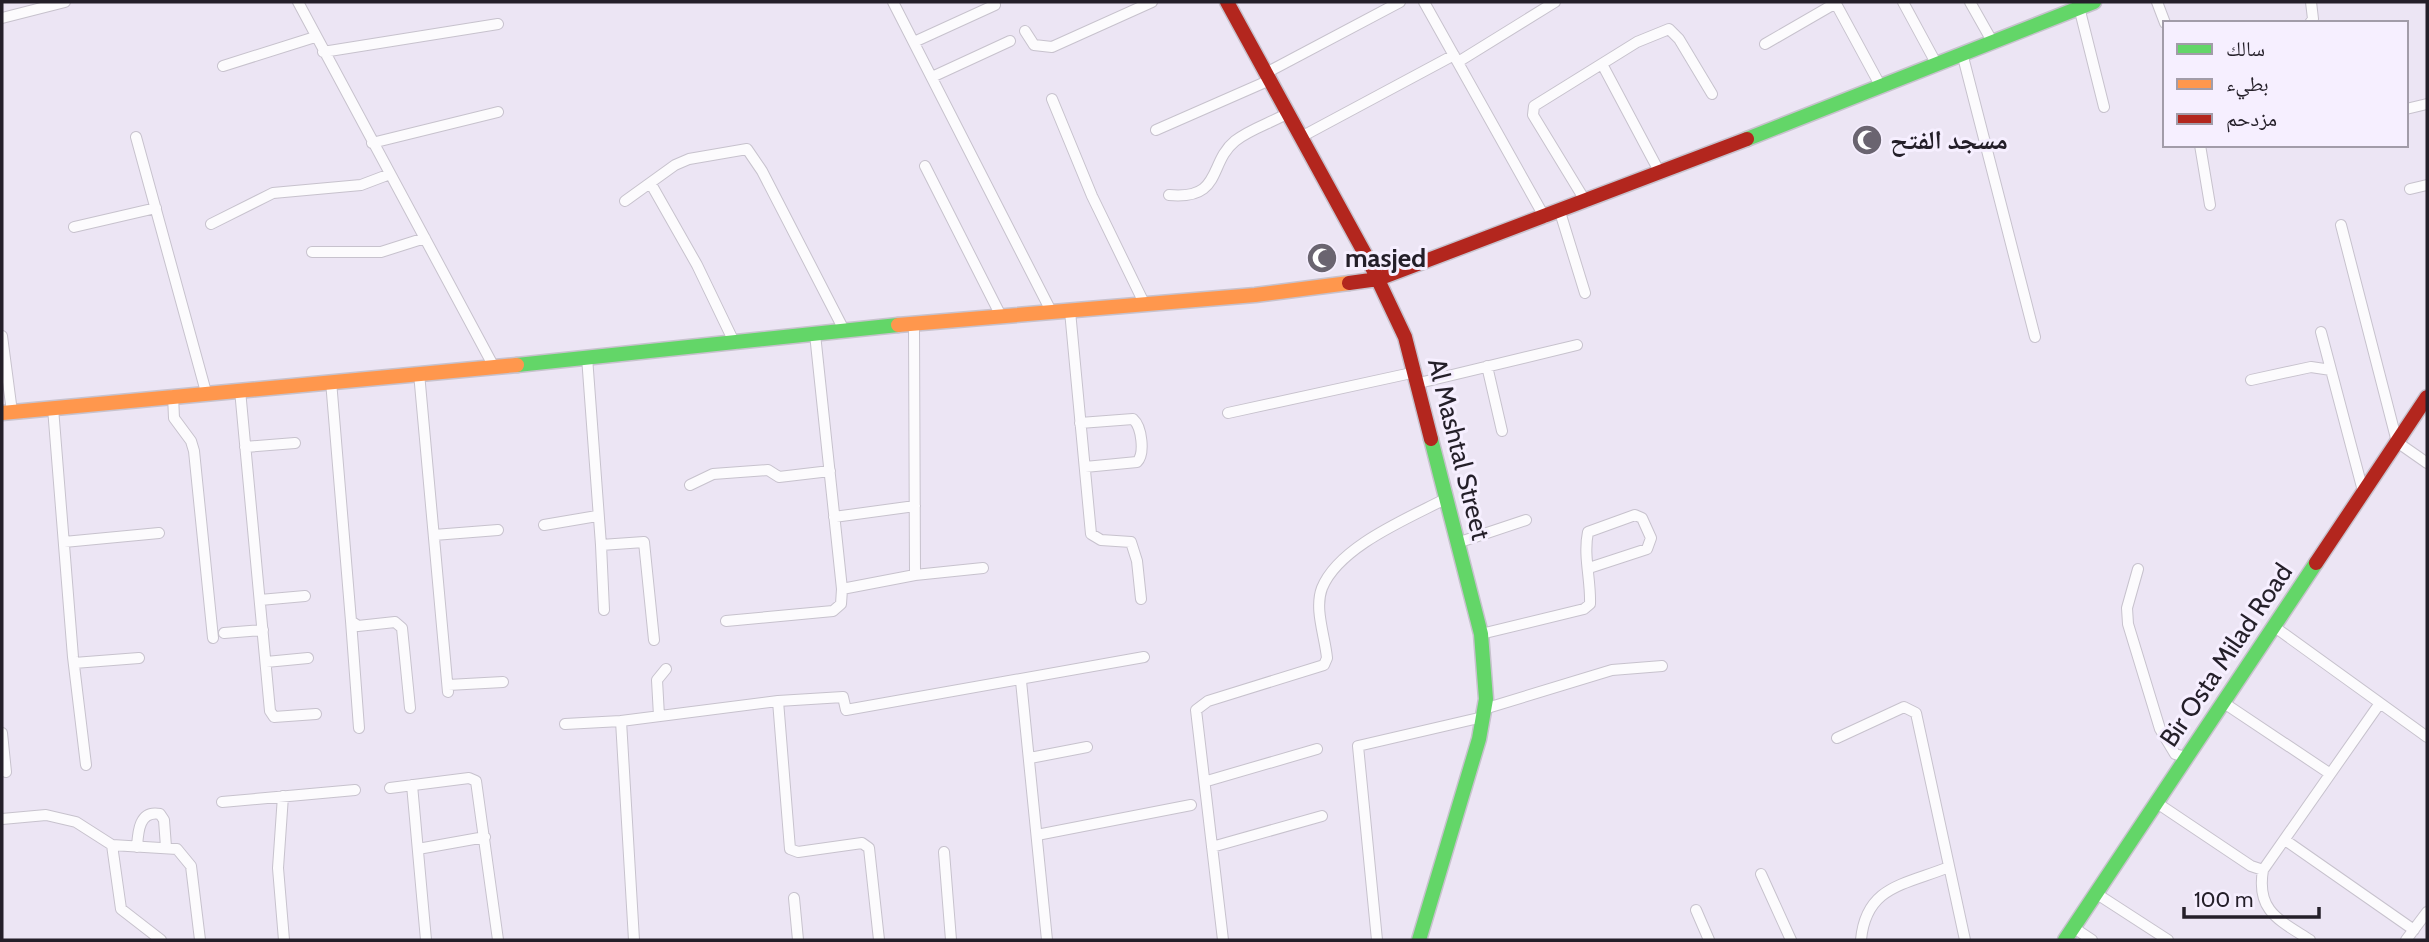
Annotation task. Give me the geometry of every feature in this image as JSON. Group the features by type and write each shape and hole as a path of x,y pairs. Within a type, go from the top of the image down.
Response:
{"main road":[{"name":"Al Mashtal Street","path":"1227,2 1378,278 1405,337 1418,377 1481,634 1486,672 1484,713 1419,940"},
{"path":"7,412 494,368 735,344 844,330 1267,294 1378,278 1545,218 2094,2"},
{"name":"Bir Osta Milad Road","path":"2065,940 2276,628 2363,491 2427,397"}],"street":[{"path":"2,18 65,2"},
{"path":"298,2 494,368"},
{"path":"893,2 1052,313"},
{"path":"1025,32 1034,45 1052,47 1152,2"},
{"path":"1156,130 1268,76 1400,2"},
{"path":"1424,2 1545,218"},
{"path":"1301,137 1456,59 1555,2"},
{"path":"1903,2 1936,63"},
{"path":"1970,2 1992,41"},
{"path":"2157,2 2164,21"},
{"path":"2311,2 2312,21"},
{"path":"1765,44 1835,3 1880,85"},
{"path":"914,42 995,5"},
{"path":"2079,7 2104,107"},
{"path":"323,52 498,24"},
{"path":"1586,202 1532,112 1538,103 1647,37 1669,29 1679,39 1712,94"},
{"path":"223,66 315,37"},
{"path":"932,77 1010,41"},
{"path":"1962,53 2035,337"},
{"path":"1602,64 1660,173"},
{"path":"1052,99 1092,196 1145,305"},
{"path":"2408,109 2427,104"},
{"path":"372,143 498,112"},
{"path":"1169,195 1185,196 1202,189 1218,171 1227,150 1234,142 1288,113"},
{"path":"136,137 206,392"},
{"path":"2200,147 2210,205"},
{"path":"625,201 689,159 747,149 762,170 844,330"},
{"path":"925,166 1002,318"},
{"path":"211,224 273,193 361,185 390,174"},
{"path":"650,184 697,265 735,344"},
{"path":"2410,190 2427,185"},
{"path":"74,227 156,208"},
{"path":"1560,212 1585,293"},
{"path":"2342,225 2397,442 2427,463"},
{"path":"312,252 381,252 425,239"},
{"path":"1070,312 1091,534 1101,540 1131,542 1137,561 1141,599"},
{"path":"914,325 915,575"},
{"path":"2321,332 2363,491"},
{"path":"726,621 833,611 841,604 842,589 815,334"},
{"path":"2,336 7,412"},
{"path":"1228,413 1487,366 1577,345"},
{"path":"587,357 604,610"},
{"path":"1487,366 1502,432"},
{"path":"2251,380 2311,367 2332,370"},
{"path":"419,373 448,689 503,682"},
{"path":"331,381 359,728"},
{"path":"240,390 271,715 278,718 316,714"},
{"path":"173,396 174,418 191,440 194,451 213,638"},
{"path":"53,408 74,663 86,765"},
{"path":"1080,424 1133,419 1139,428 1142,455 1137,462 1084,467"},
{"path":"245,447 295,443"},
{"path":"690,485 713,474 768,470 779,477 830,471"},
{"path":"1223,940 1207,781 1196,715 1199,705 1324,664 1327,658 1320,611 1322,588 1357,546 1447,498"},
{"path":"834,517 915,506"},
{"path":"1481,634 1584,609 1590,604 1586,575 1589,568 1588,532 1639,515 1651,538 1647,549 1589,568"},
{"path":"544,524 597,516"},
{"path":"1457,543 1526,520"},
{"path":"433,535 498,530"},
{"path":"64,542 159,533"},
{"path":"601,545 644,542 654,640"},
{"path":"842,589 915,575 983,568"},
{"path":"2138,569 2127,608 2128,624 2160,729 2175,754 2186,758"},
{"path":"260,600 305,596"},
{"path":"351,621 358,626 395,622 402,628 410,708"},
{"path":"2276,628 2427,737"},
{"path":"224,633 263,629"},
{"path":"565,724 621,721 843,696 846,710 1144,657"},
{"path":"74,663 139,658"},
{"path":"266,662 308,658"},
{"path":"1377,940 1358,746 1484,713 1612,670 1661,666"},
{"path":"659,716 657,680 666,668"},
{"path":"1021,681 1047,940"},
{"path":"778,702 790,849 798,852 863,844 869,848 879,940"},
{"path":"2224,703 2329,773"},
{"path":"2310,940 2266,907 2260,888 2263,870 2380,703"},
{"path":"1837,738 1903,707 1916,713 1965,940"},
{"path":"621,721 634,940"},
{"path":"2,733 6,772"},
{"path":"1030,758 1087,747"},
{"path":"1207,781 1317,749"},
{"path":"390,788 469,778 476,781 498,940"},
{"path":"412,785 426,940"},
{"path":"222,802 355,790"},
{"path":"283,796 278,868 285,940"},
{"path":"2157,803 2251,866 2263,870"},
{"path":"1037,835 1191,805"},
{"path":"137,847 139,825 146,816 154,813 164,820 166,847"},
{"path":"2,819 46,816 76,822 112,845 177,849 191,866 200,940"},
{"path":"1213,847 1322,816"},
{"path":"418,849 485,837"},
{"path":"2286,840 2414,930"},
{"path":"112,845 121,909 161,940"},
{"path":"944,852 951,940"},
{"path":"1861,940 1868,908 1884,893 1949,867"},
{"path":"1761,874 1791,940"},
{"path":"2097,894 2168,940"},
{"path":"794,898 798,940"},
{"path":"1696,910 1709,940"},
{"path":"2406,940 2427,912"},
{"path":"2074,928 2092,940"}],"traffic: fast":[{"path":"1747,139 2094,2"},
{"path":"517,365 898,325"},
{"path":"1419,940 1479,739 1486,699 1481,634 1431,439"},
{"path":"2065,940 2316,563"}],"traffic: slow":[{"path":"898,325 1255,295 1349,283"},
{"path":"2,413 517,365"}],"traffic: jam":[{"path":"1227,2 1370,263 1405,337 1431,439"},
{"path":"1349,283 1378,279 1747,139"},
{"path":"2316,563 2427,397"}],"place":[{"name":"مسجد الفتح","path":"1867,140"},
{"name":"masjed","path":"1322,258"}]}
